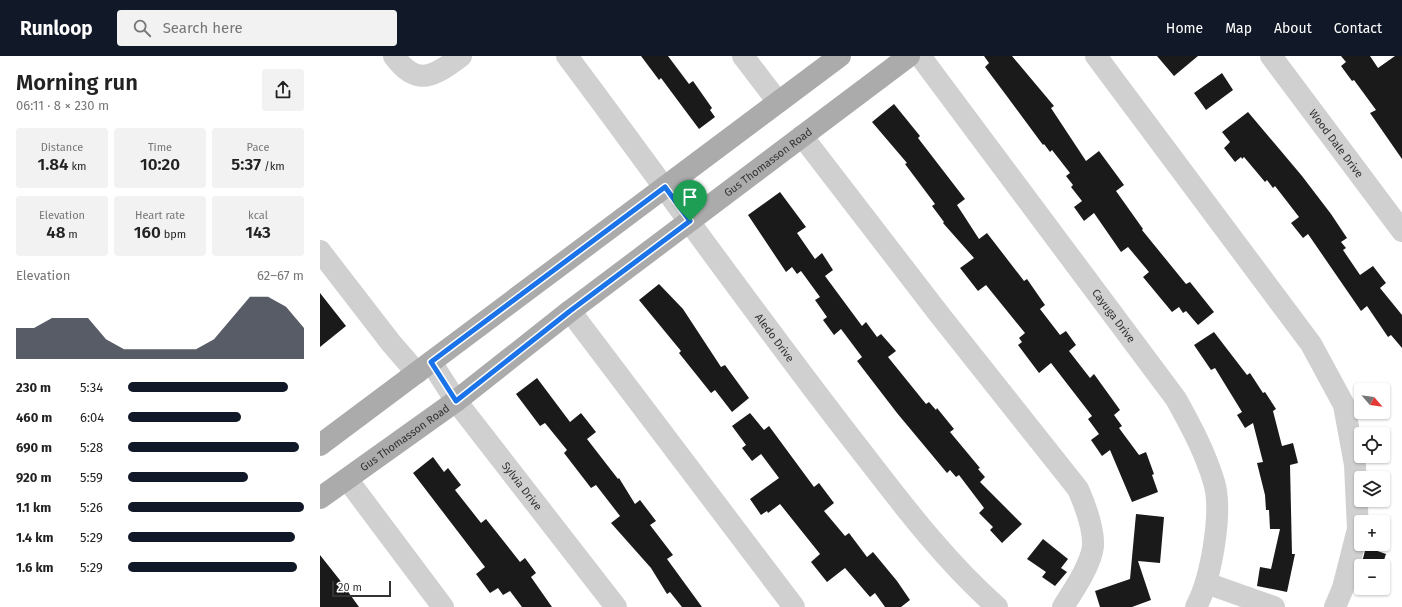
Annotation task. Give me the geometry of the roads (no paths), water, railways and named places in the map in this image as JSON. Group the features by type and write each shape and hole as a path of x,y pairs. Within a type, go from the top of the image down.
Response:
{"main road":[{"path":"320,444 424,368 840,56"},
{"name":"Gus Thomasson Road","path":"320,498 456,401 570,311 909,56"}],"street":[{"path":"394,56 403,68 415,75 430,75 443,70 461,56"},
{"name":"Aledo Drive","path":"567,56 800,372 932,542 975,588 997,607"},
{"path":"743,56 778,102"},
{"name":"Cayuga Drive","path":"920,56 1176,398 1198,439 1214,484 1217,517 1212,562 1206,583 1196,607"},
{"path":"1096,56 1311,344 1344,405 1356,465 1358,529 1343,588 1335,607"},
{"name":"Wood Dale Drive","path":"1271,56 1402,231"},
{"path":"802,136 944,320 1078,489 1088,513 1093,545 1089,561 1063,607"},
{"name":"Sylvia Drive","path":"320,251 391,343 424,368 456,401 616,607"},
{"path":"570,311 794,607"},
{"path":"347,479 443,607"},
{"path":"1206,583 1274,607"}]}
